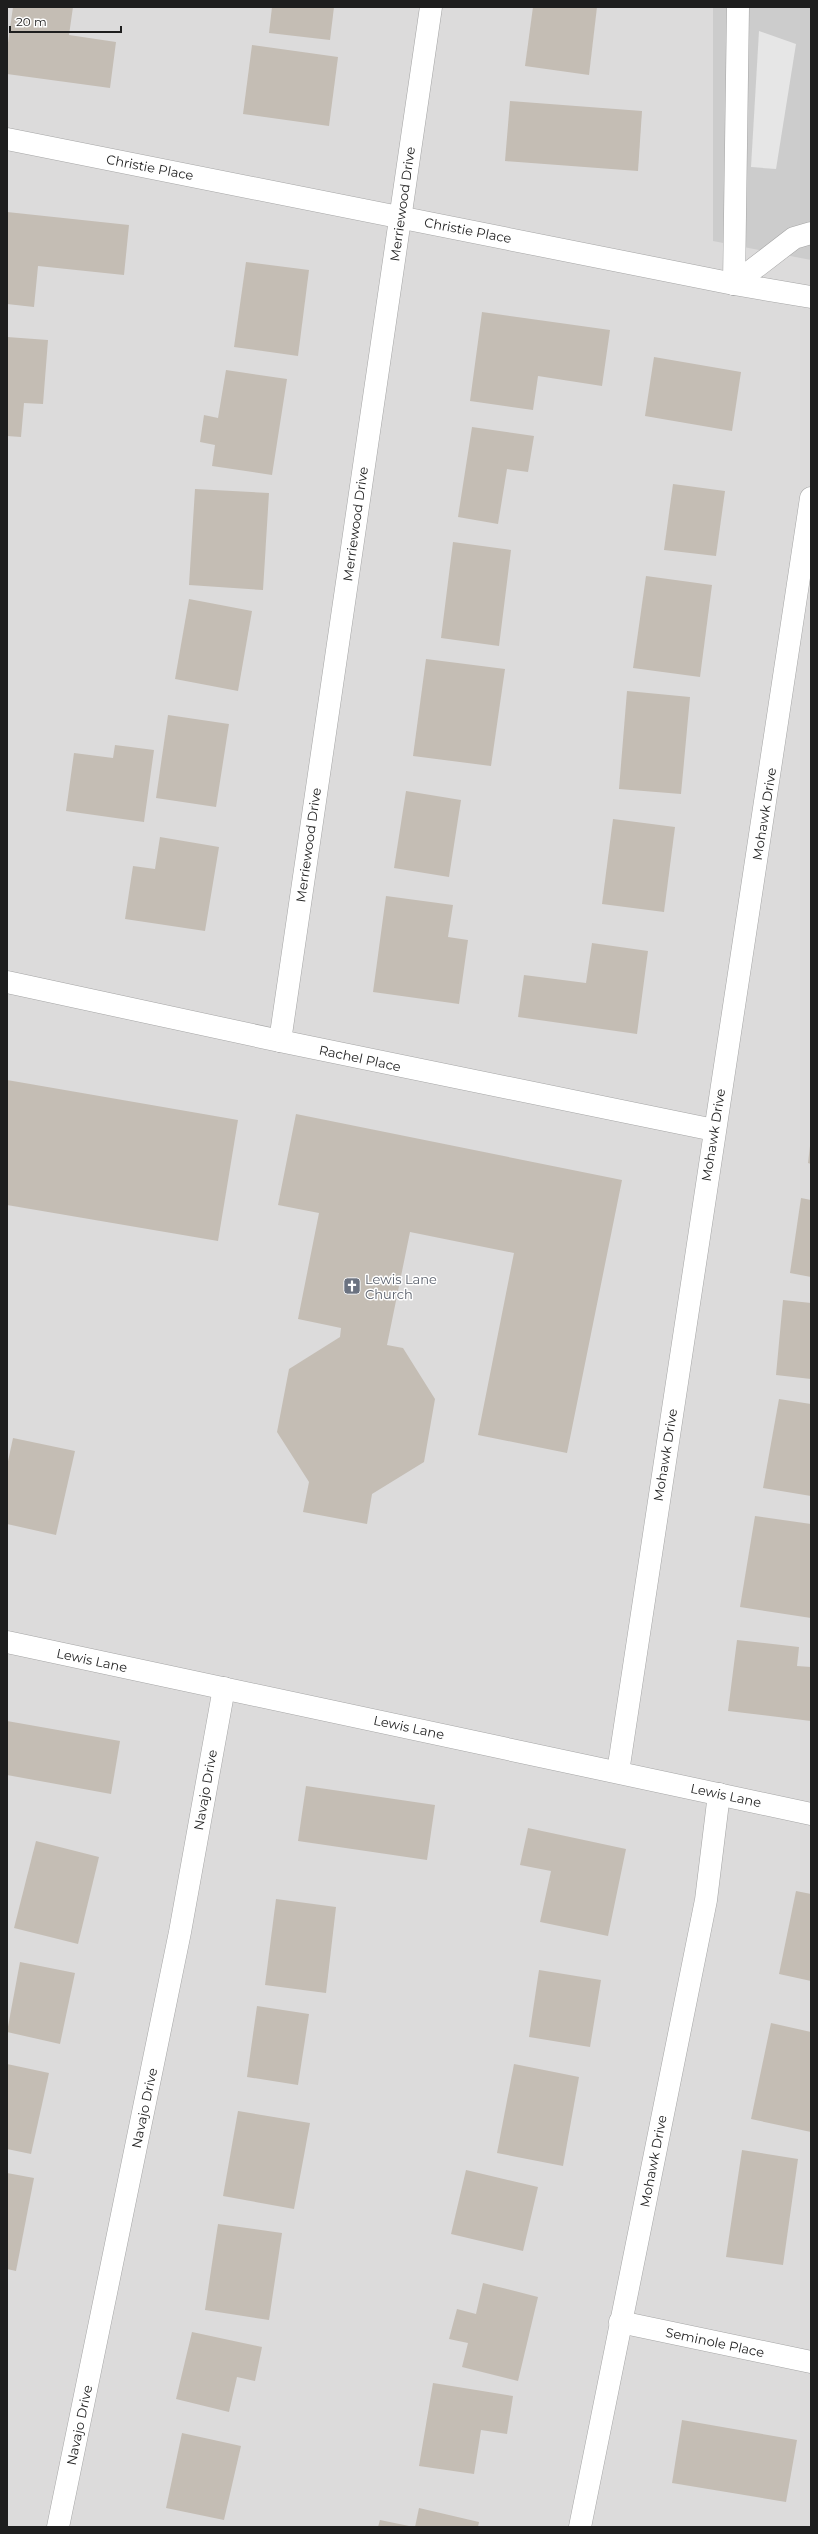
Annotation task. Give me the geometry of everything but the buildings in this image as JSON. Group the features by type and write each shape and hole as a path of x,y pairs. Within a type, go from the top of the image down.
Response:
{"street":[{"name":"Merriewood Drive","path":"280,1041 431,7"},
{"path":"734,284 738,7"},
{"name":"Christie Place","path":"7,139 734,284 811,297"},
{"path":"734,284 794,238 811,233"},
{"name":"Mohawk Drive","path":"618,1772 714,1130 789,653 811,498"},
{"name":"Rachel Place","path":"7,982 280,1041 714,1130"},
{"name":"Lewis Lane","path":"7,1642 811,1814"},
{"name":"Navajo Drive","path":"58,2527 180,1932 224,1688"},
{"name":"Mohawk Drive","path":"580,2527 706,1900 719,1794"},
{"name":"Seminole Place","path":"620,2322 811,2362"}],"shaded area":[{"path":"7,7 811,7 811,2527 7,2527"},
{"path":"713,7 811,7 811,260 713,241"},
{"path":"759,31 796,44 776,169 751,167"}],"place":[{"name":"Lewis Lane Church","path":"352,1286"}]}
